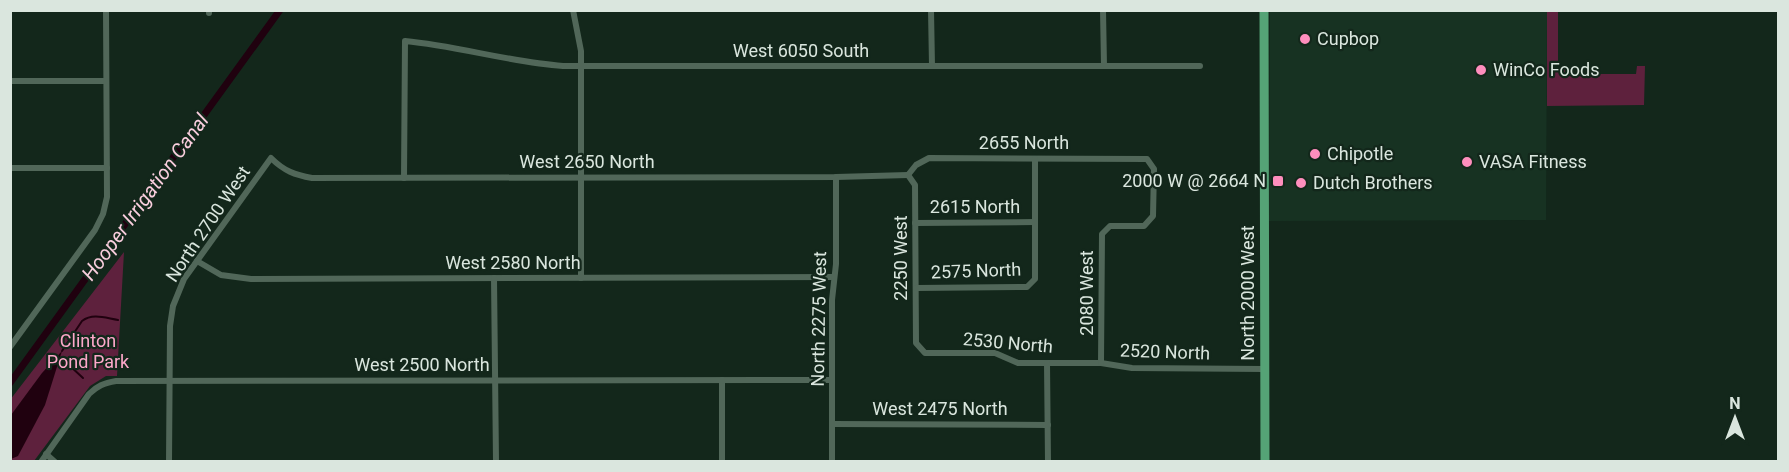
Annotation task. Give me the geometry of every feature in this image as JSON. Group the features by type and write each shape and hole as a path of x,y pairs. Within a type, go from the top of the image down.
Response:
{"main road":[{"name":"North 2000 West","path":"1264,10 1264,462"}],"street":[{"path":"10,346 95,230 103,214 107,196 106,10"},
{"path":"573,10 580,44 581,66 582,278"},
{"path":"931,10 932,66"},
{"path":"1103,10 1104,66"},
{"name":"West 6050 South","path":"404,178 405,41 432,44 531,64 581,66 1200,66"},
{"path":"10,81 106,81"},
{"name":"West 2650 North","path":"272,158 288,172 312,178 908,175"},
{"name":"North 2700 West","path":"169,462 170,326 173,306 184,279 272,158"},
{"name":"2655 North","path":"908,175 916,165 929,158 1147,159 1154,169 1153,216 1144,226 1110,226"},
{"path":"1035,159 1035,222"},
{"path":"10,168 107,168"},
{"name":"2250 West","path":"908,175 915,185 916,344"},
{"name":"North 2275 West","path":"832,462 832,300 836,177"},
{"name":"2615 North","path":"915,223 1035,222"},
{"name":"2575 North","path":"916,288 1027,287 1035,279 1035,222"},
{"name":"2080 West","path":"1101,363 1102,234 1110,226"},
{"name":"West 2580 North","path":"197,261 221,275 251,279 834,277"},
{"path":"494,278 496,462"},
{"name":"2530 North","path":"916,344 925,353 995,353 1018,363 1101,363"},
{"path":"1047,363 1048,462"},
{"name":"2520 North","path":"1101,363 1132,368 1264,369"},
{"path":"722,380 722,462"},
{"name":"West 2500 North","path":"41,462 96,387 116,381 832,380"},
{"name":"West 2475 North","path":"832,424 1048,425"},
{"path":"46,454 56,462"}],"shaded area":[{"path":"1270,11 1547,11 1546,220 1269,221"},
{"path":"62,351 45,405 18,456 11,459 11,415 42,373"}],"green space":[{"path":"1547,11 1558,11 1558,68 1565,68 1565,74 1636,74 1637,66 1645,66 1644,105 1547,106"},
{"name":"Clinton Pond Park","path":"124,252 117,376 106,376 90,386 34,461 11,461 10,400"}],"waterway":[{"name":"Hooper Irrigation Canal","path":"10,383 280,10"},
{"path":"62,351 82,321 90,317 118,320"},
{"path":"59,362 65,364"},
{"path":"69,365 83,378"}],"place":[{"name":"Cupbop","path":"1305,39"},
{"name":"WinCo Foods","path":"1481,70"},
{"name":"Chipotle","path":"1315,154"},
{"name":"VASA Fitness","path":"1467,162"},
{"name":"2000 W @ 2664 N","path":"1278,181"},
{"name":"Dutch Brothers","path":"1301,183"}]}
